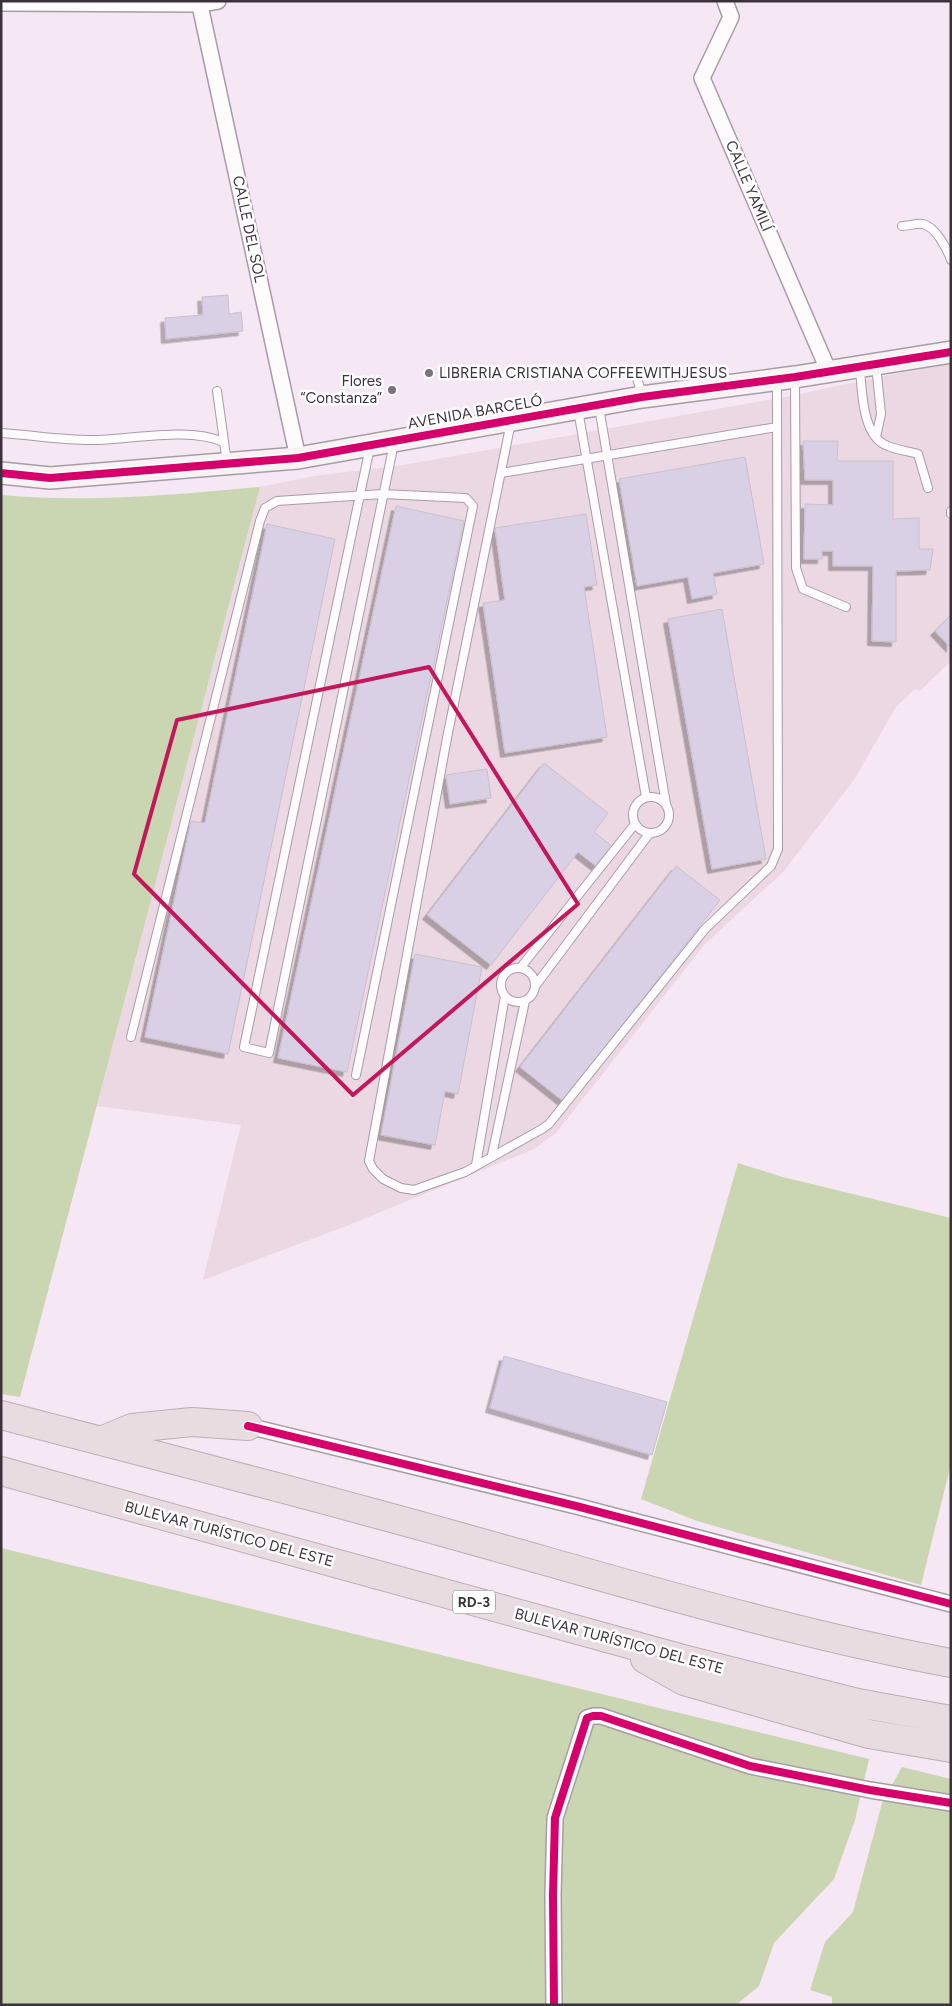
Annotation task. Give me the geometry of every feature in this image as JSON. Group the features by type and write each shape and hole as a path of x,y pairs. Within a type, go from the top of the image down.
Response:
{"highway":[{"path":"1,1415 337,1503 701,1604 869,1647 951,1663"},
{"path":"101,1441 132,1428 192,1422 248,1426"},
{"name":"BULEVAR TURÍSTICO DEL ESTE","path":"1,1471 614,1640 858,1703 951,1720"},
{"path":"614,1640 684,1681 869,1734 951,1748"}],"street":[{"path":"1,3 200,3 218,1"},
{"name":"CALLE YAMILÍ","path":"725,1 731,17 702,78 828,372"},
{"name":"CALLE DEL SOL","path":"200,3 298,458"},
{"name":"AVENIDA BARCELÓ","path":"1,473 50,478 298,458 642,397 786,379 951,352"},
{"path":"248,1426 576,1506 951,1604"},
{"path":"554,2005 553,1895 556,1818 587,1718 601,1716 750,1766 870,1790 951,1803"}],"lane":[{"path":"902,226 923,224 932,230 951,260"},
{"path":"868,366 864,414 876,437 887,446 918,454 928,488"},
{"path":"868,366 881,414 876,437"},
{"path":"636,375 642,397"},
{"path":"511,420 445,748 369,1161 373,1169 383,1179 401,1188 414,1190 465,1172 549,1124 705,929 771,866 778,849 777,427 786,379"},
{"path":"786,379 796,568 803,589 846,607"},
{"path":"217,391 227,463"},
{"path":"599,404 666,804 669,810 668,822 660,831 649,834 643,832 634,824 634,808 641,800 646,797 657,797 666,804"},
{"path":"578,408 646,797"},
{"path":"501,473 777,427"},
{"path":"1,433 95,440 194,435 213,437 223,442"},
{"path":"370,445 244,1047 269,1053 394,440"},
{"path":"131,1038 260,521 266,508 277,501 360,494 466,498 473,506 356,1074"},
{"path":"521,967 634,824"},
{"path":"505,996 514,1002 524,1001 533,994 536,984 649,834"},
{"path":"476,1164 505,996 501,986 503,976 511,969 521,967 532,973 536,984"},
{"path":"492,1155 524,1001"}],"highlighted area":[{"path":"429,667 578,904 353,1095 134,874 177,720"}],"shaded area":[{"path":"951,362 951,661 920,691 915,689 896,707 854,780 783,872 705,944 556,1133 534,1149 349,1225 203,1280 241,1125 97,1106 260,487 314,476 403,465 785,397"}],"green space":[{"path":"260,487 20,1397 1,1394 1,495 99,498"},
{"path":"738,1163 779,1176 951,1218 951,1464 921,1585 697,1521 641,1499"},
{"path":"1,1548 869,1759 855,1820 834,1879 774,1943 759,1986 736,2005 1,2005"},
{"path":"902,1767 951,1779 951,2005 832,2005 832,1997 810,1990 825,1942 853,1912 882,1803"}],"building":[{"path":"228,295 229,314 241,312 243,331 166,339 165,318 203,315 202,297"},
{"path":"803,441 838,441 837,461 893,461 893,519 919,518 919,549 933,549 930,570 896,571 896,642 872,641 873,566 833,566 833,551 822,551 822,559 804,559 805,504 833,505 833,480 805,480"},
{"path":"745,457 764,564 713,573 717,594 692,599 688,577 637,586 619,479"},
{"path":"396,506 464,521 347,1072 278,1058"},
{"path":"586,514 597,585 584,587 607,737 505,753 483,603 505,600 495,528"},
{"path":"267,524 335,539 228,1054 145,1037 191,821 205,823"},
{"path":"722,609 766,859 712,869 668,619"},
{"path":"951,615 951,648 935,631"},
{"path":"544,763 608,813 594,832 612,846 596,866 578,852 491,965 427,915"},
{"path":"487,769 491,798 450,804 446,775"},
{"path":"676,866 720,900 563,1101 520,1067"},
{"path":"415,954 482,967 458,1094 445,1091 435,1145 381,1135"},
{"path":"504,1356 667,1402 652,1455 490,1408"}],"cycle path":[{"path":"1,473 50,478 298,458 642,397 795,377 951,352"},
{"path":"248,1426 576,1506 951,1604"},
{"path":"554,2005 553,1895 555,1818 587,1718 601,1716 750,1766 870,1790 951,1803"}],"place":[{"name":"LIBRERIA CRISTIANA COFFEEWITHJESUS","path":"429,373"},
{"name":"Flores “Constanza”","path":"392,390"}]}
